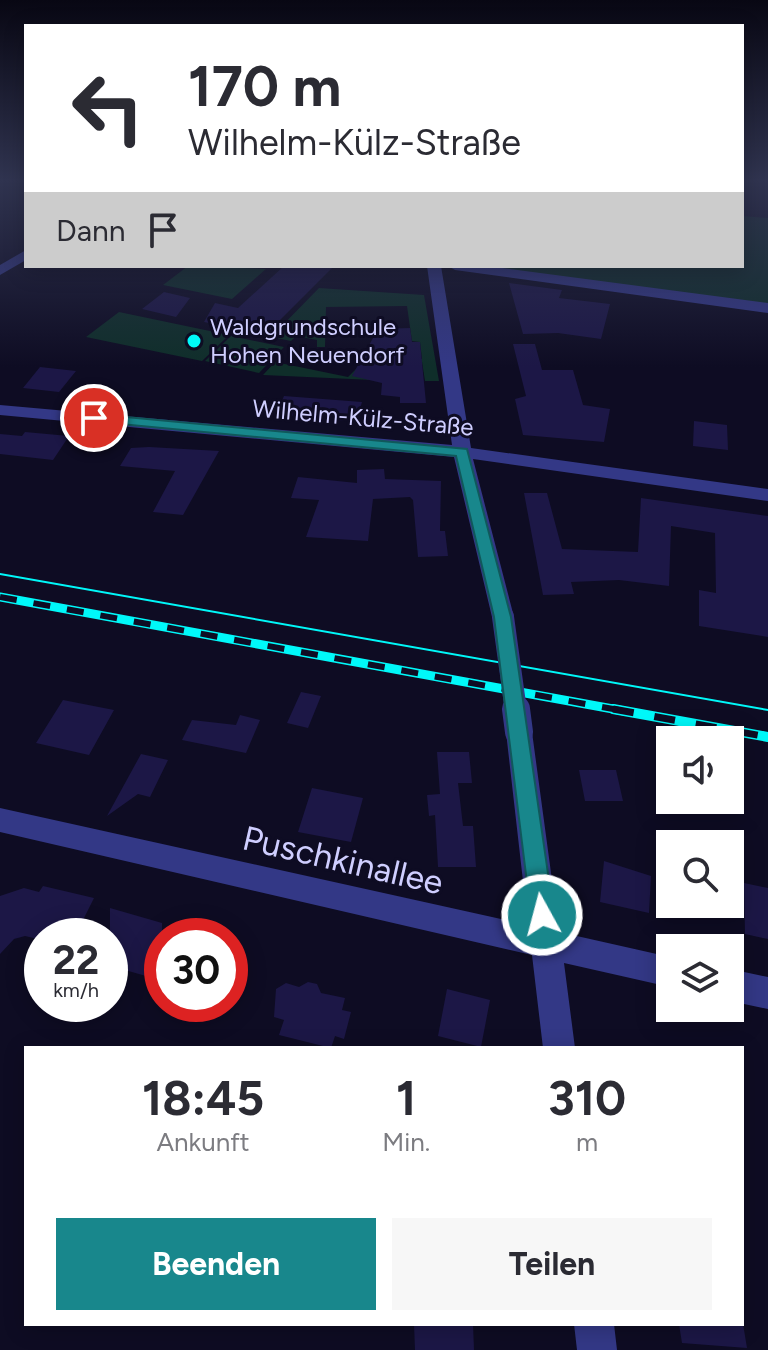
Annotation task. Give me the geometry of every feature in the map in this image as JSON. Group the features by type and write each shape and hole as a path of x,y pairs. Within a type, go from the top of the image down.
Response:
{"street":[{"path":"0,271 24,255"},
{"path":"434,268 462,452 503,617 559,1046"},
{"path":"470,268 768,308"},
{"name":"Wilhelm-Külz-Straße","path":"0,410 462,452 768,495"},
{"name":"Puschkinallee","path":"2,823 656,969"},
{"path":"744,988 768,993"},
{"path":"594,1326 597,1350"}],"green space":[{"path":"744,241 768,241 768,308 475,268 744,268"},
{"path":"185,268 266,269 232,299 163,285"},
{"path":"319,288 424,295 439,381 425,381 422,362 390,362 422,359 420,342 412,341 407,306 326,307 325,347 317,347 317,340 296,336 291,341 271,337"},
{"path":"119,312 229,335 202,361 86,337"},
{"path":"231,336 284,347 259,373 205,361"},
{"path":"275,362 348,377 357,368 373,380 263,375"}],"building":[{"path":"282,268 332,268 266,334 204,322 215,303 238,308"},
{"path":"509,283 562,290 559,298 610,304 601,339 558,333 523,334"},
{"path":"164,292 190,298 176,317 142,309"},
{"path":"410,328 412,342 420,342 426,403 400,403 400,397 381,395 382,383 352,376 378,329"},
{"path":"513,344 535,344 542,370 573,370 583,405 610,409 604,442 523,435 515,399 526,396"},
{"path":"40,367 76,371 59,392 23,388"},
{"path":"284,396 362,402 356,422 276,414"},
{"path":"694,421 727,425 728,450 693,446"},
{"path":"25,432 69,436 53,460 0,454 0,434 22,436"},
{"path":"131,448 219,451 183,515 153,512 175,471 120,466"},
{"path":"384,469 385,479 441,481 440,531 445,531 448,556 418,557 413,500 410,497 373,499 368,541 306,537 319,500 291,498 298,477 357,483 357,470"},
{"path":"524,493 547,493 562,549 638,552 641,498 768,516 768,637 699,626 699,590 716,593 715,533 671,526 669,586 619,580 571,582 574,594 543,595"},
{"path":"301,692 321,696 308,728 287,723"},
{"path":"63,700 114,710 89,755 36,743"},
{"path":"240,715 260,720 246,753 182,740 192,720 236,725"},
{"path":"437,752 469,752 472,783 458,783 463,826 473,826 476,867 438,867 435,815 429,816 427,795 440,794"},
{"path":"141,754 168,760 150,797 138,794 107,816"},
{"path":"579,770 616,770 623,801 585,801"},
{"path":"312,788 363,798 351,842 298,832"},
{"path":"604,861 651,876 649,913 600,902"},
{"path":"744,883 768,888 768,939 745,934"},
{"path":"43,886 94,898 84,918 24,918 24,936 14,939 0,954 0,896 24,888 39,892"},
{"path":"110,908 145,918 144,975 128,971 128,918 110,918"},
{"path":"308,982 317,984 321,993 345,998 342,1010 351,1012 344,1039 335,1036 332,1046 323,1046 279,1035 284,1020 274,1017 276,989 286,983 299,987"},
{"path":"447,989 490,1000 481,1046 438,1036"},
{"path":"414,1326 473,1326 474,1350 415,1350"},
{"path":"679,1326 743,1326 747,1348 682,1343"}],"tram line":[{"path":"0,574 768,710"}],"railway":[{"path":"0,597 618,710"},
{"path":"613,709 618,710"},
{"path":"618,710 768,737"},
{"path":"618,710 624,711"}],"place":[{"name":"Waldgrundschule Hohen Neuendorf","path":"194,341"}],"route":[{"path":"94,418 462,452 503,617 542,915"}]}
